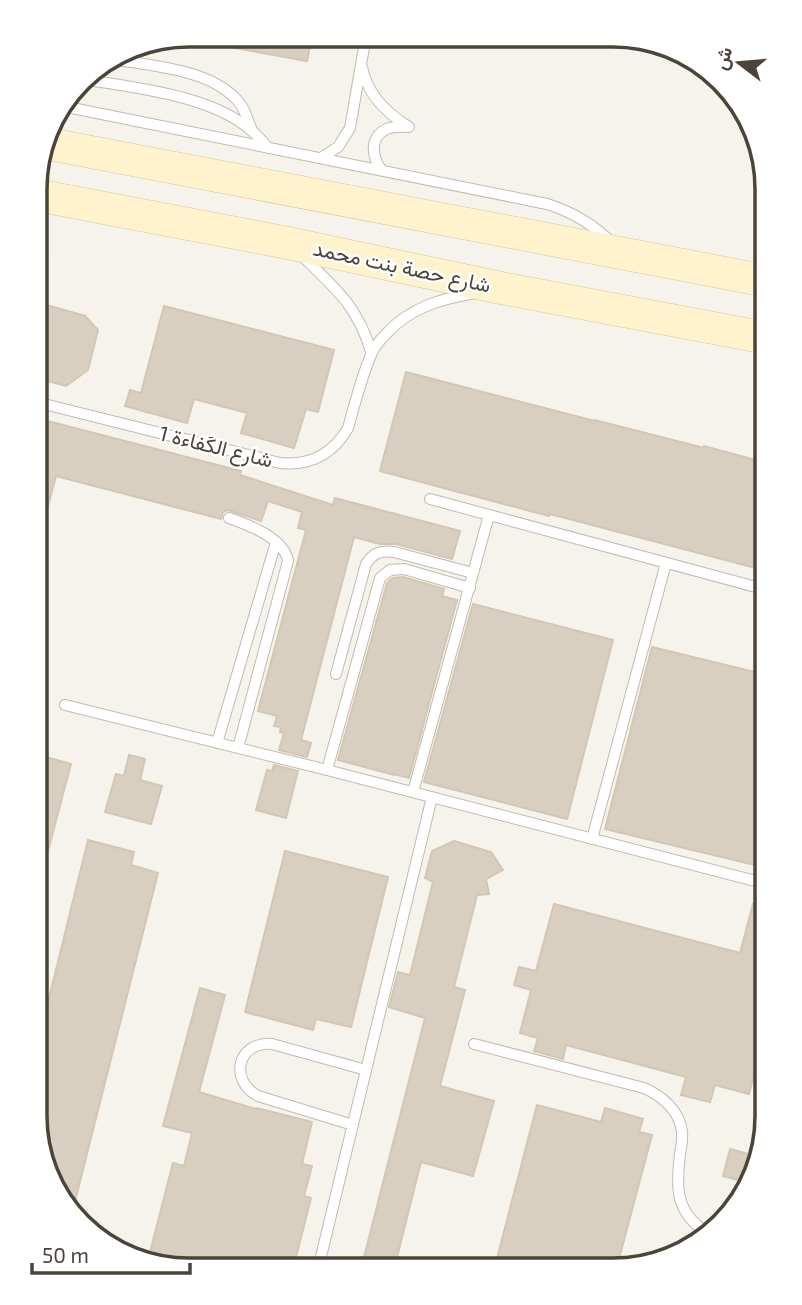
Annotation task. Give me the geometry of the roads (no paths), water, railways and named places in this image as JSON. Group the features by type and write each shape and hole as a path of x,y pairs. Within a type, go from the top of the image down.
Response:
{"main road":[{"path":"54,145 755,279"},
{"name":"شارع حصة بنت محمد","path":"47,197 755,336"}],"lane":[{"path":"321,158 338,147 350,128 364,48"},
{"path":"361,61 363,75 377,99 386,110 408,127 388,128 377,136 373,150 381,170"},
{"path":"127,62 191,73 212,82 230,92 243,107 252,130"},
{"path":"96,81 197,101 234,118 252,130 268,148"},
{"path":"72,108 547,204 562,208 588,222 620,253"},
{"path":"288,243 345,298 361,324 371,352"},
{"name":"شارع الكَفاءة 1","path":"47,405 280,463 303,463 325,454 342,438 348,428 371,352 391,327 418,309 447,298 501,288"},
{"path":"430,499 755,587"},
{"path":"413,792 489,514"},
{"path":"229,518 254,528 276,542 286,553 288,561 238,748"},
{"path":"217,743 276,542"},
{"path":"336,674 369,558 387,551 394,552 473,573"},
{"path":"592,839 666,563"},
{"path":"327,770 380,578 390,570 404,569 470,588"},
{"path":"65,705 754,881"},
{"path":"321,1258 432,797"},
{"path":"353,1125 250,1092 240,1076 240,1067 248,1051 264,1043 366,1070"},
{"path":"474,1044 644,1088 663,1099 676,1115 682,1132 678,1193 686,1213 701,1227"}]}
